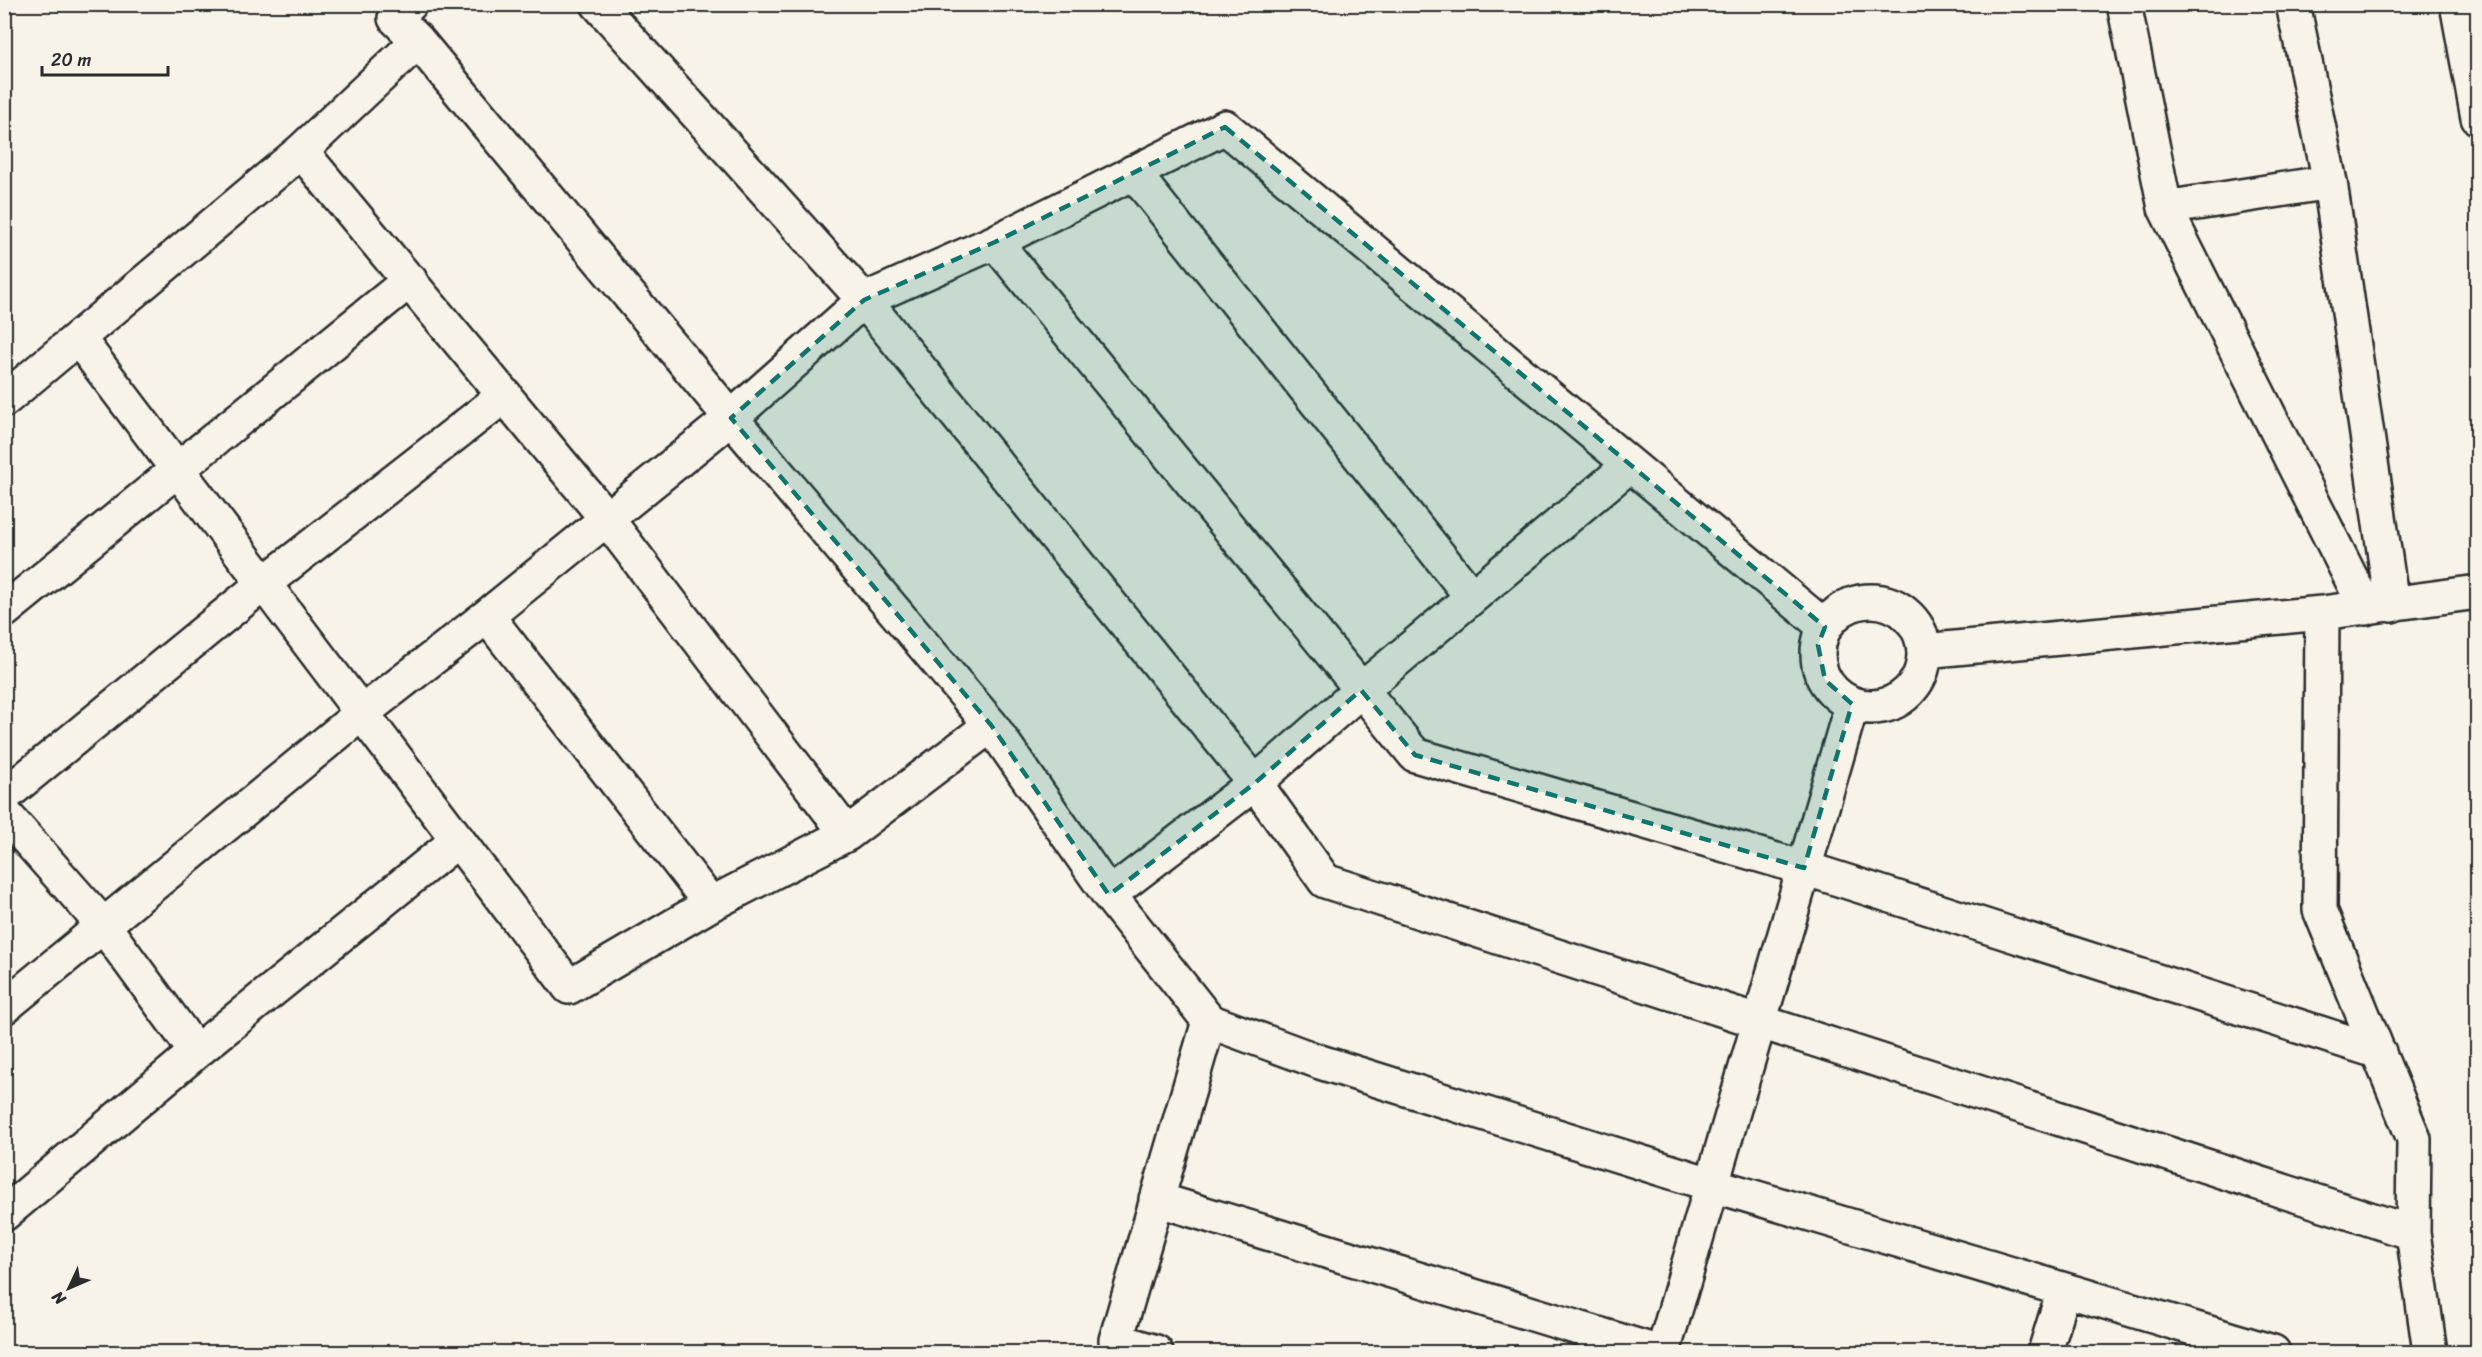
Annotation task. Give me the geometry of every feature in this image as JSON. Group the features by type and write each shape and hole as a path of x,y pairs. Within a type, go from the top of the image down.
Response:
{"street":[{"path":"410,4 394,18 418,41 731,418 991,725 1109,895 1209,1021 1320,1062 1713,1185 2273,1353"},
{"path":"598,4 864,300 1255,783 1325,881 2413,1233"},
{"path":"2124,4 2165,208 2379,606"},
{"path":"2293,4 2330,182 2379,606"},
{"path":"2457,4 2478,118"},
{"path":"4,400 301,151 418,41"},
{"path":"4,1006 362,713 487,616 731,418 864,300 995,242 1225,127 1825,627"},
{"path":"301,151 607,519 847,834"},
{"path":"1133,172 1472,597"},
{"path":"2165,208 2330,182"},
{"path":"995,242 1415,755 1804,868 2379,1052"},
{"path":"4,611 410,280"},
{"path":"78,338 569,987 711,904 847,834 991,725"},
{"path":"4,796 263,584 505,394"},
{"path":"1109,895 1255,783 1361,690 1630,465"},
{"path":"1924,651 2322,613 2478,592"},
{"path":"1866,601 1883,602 1899,609 1912,620 1921,634 1924,651 1923,668 1916,684 1905,696 1889,705 1870,708 1852,704 1836,695 1824,680 1819,663 1818,645 1825,627 1835,614 1850,605 1866,601"},
{"path":"2322,613 2320,910 2414,1139 2413,1233 2430,1353"},
{"path":"487,616 711,904"},
{"path":"1663,1353 1852,704"},
{"path":"4,813 103,926 196,1052"},
{"path":"4,1214 196,1052 458,840"},
{"path":"1156,1353 1116,1340 1209,1021"},
{"path":"1156,1199 1657,1353"},
{"path":"2045,1353 2064,1290"}],"highlighted area":[{"path":"1225,127 1825,627 1818,645 1825,680 1852,704 1804,868 1415,755 1361,690 1255,783 1109,895 991,725 731,418 864,300 995,242"}]}
